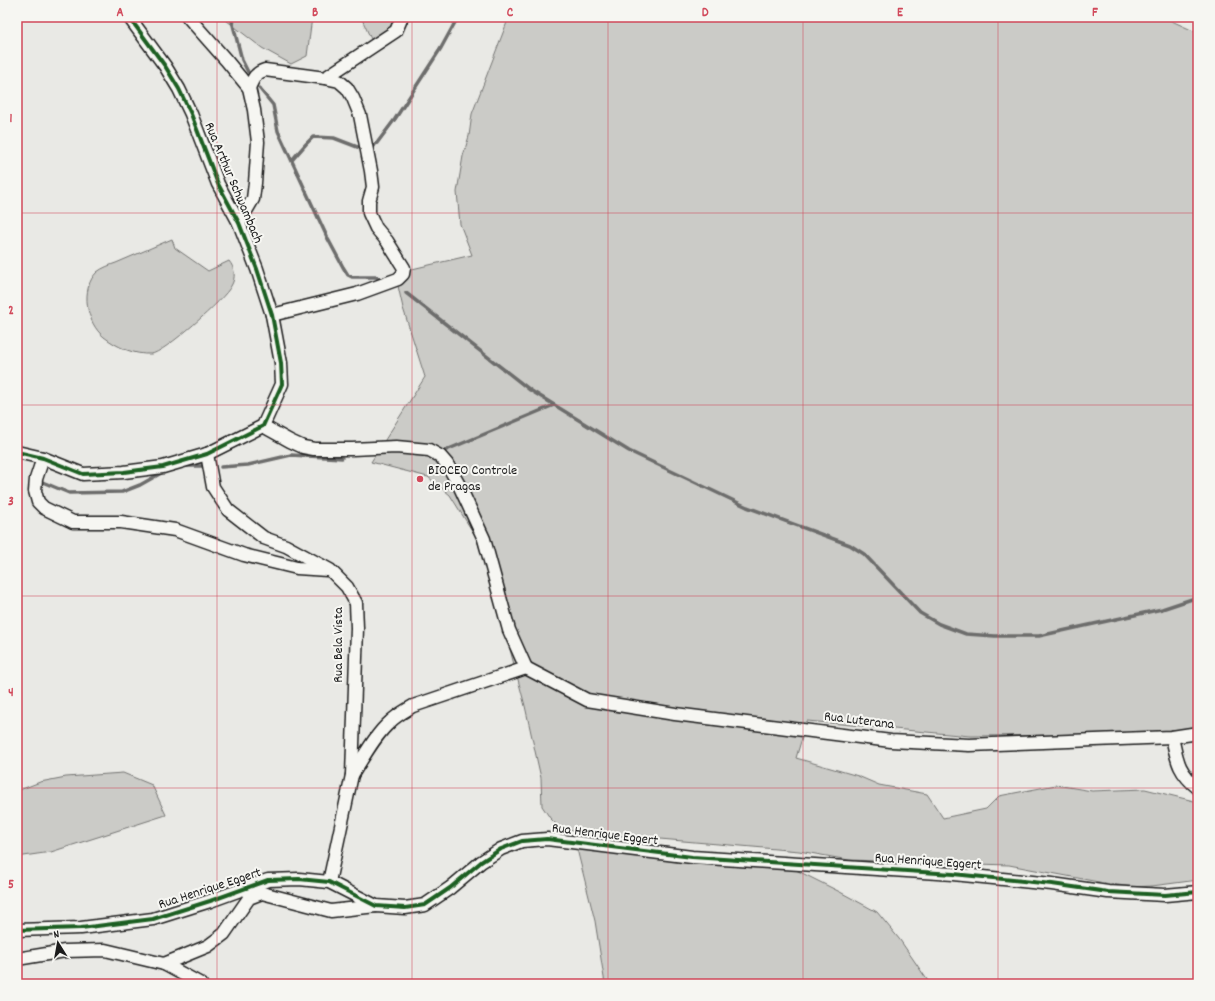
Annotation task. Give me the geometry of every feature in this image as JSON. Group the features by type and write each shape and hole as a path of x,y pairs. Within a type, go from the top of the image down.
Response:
{"street":[{"name":"Rua Arthur Schwambach","path":"129,17 165,66 191,114 218,184 239,223 257,268 272,315 281,363 282,384 263,426"},
{"path":"188,17 249,88 254,110 258,142 253,199 239,223"},
{"path":"325,78 396,31 402,17"},
{"path":"249,88 254,77 259,72 266,70 339,81 347,88 360,115 373,187 369,201 368,213 376,228 387,241 404,268 403,274 398,279 357,294 272,315"},
{"path":"17,452 43,458 83,474 124,472 163,467 207,454 263,426 303,447 314,449 396,447 429,450 440,456 450,469 484,539 509,630 526,668 414,706 401,713 390,722 380,734 352,775"},
{"name":"Rua Bela Vista","path":"207,454 214,487 228,510 264,538 286,546 330,570 346,587 356,603 357,628 352,775 328,882"},
{"path":"43,458 36,479 35,492 38,502 44,508 73,522 121,522 175,530 244,555 297,568 330,570"},
{"name":"Rua Luterana","path":"526,668 587,700 675,714 891,741 969,745 1172,737 1198,733"},
{"path":"1172,737 1177,764 1188,780 1198,788"},
{"name":"Rua Henrique Eggert","path":"17,930 80,928 153,919 210,901 268,880 299,879 328,882 376,906 405,908 425,905 450,888 481,862 501,849 522,841 547,839 692,857 953,874 1052,884 1108,892 1165,895 1198,892"},
{"path":"164,964 208,946 224,934 249,898 262,893 330,911 376,906"},
{"path":"17,959 66,951 105,950 164,964 201,984"}],"shaded area":[{"path":"222,17 312,17 307,56 291,64 262,48"},
{"path":"361,17 405,17 375,48"},
{"path":"509,17 1163,17 1198,33 1198,734 970,736 807,721 796,758 858,776 879,785 927,794 943,818 986,809 999,796 1056,785 1092,791 1145,789 1198,802 1198,880 1132,887 1009,865 849,860 799,851 602,834 561,829 550,818 542,806 541,778 525,706 499,608 476,537 450,495 428,477 371,462 425,377 403,308 395,273 472,255 460,224 457,192 463,156 469,136 472,114"},
{"path":"172,239 175,248 208,271 229,261 233,267 233,283 227,292 207,313 158,352 145,354 132,352 114,344 98,331 89,314 87,296 88,287 92,279 97,272 104,268"},
{"path":"123,773 152,785 166,815 51,852 17,857 17,791 40,782 66,777"},
{"path":"577,849 792,868 877,912 900,940 930,984 605,984 595,921"}],"waterway":[{"path":"231,17 242,60 248,72"},
{"path":"371,147 377,143 395,119 441,48 458,17"},
{"path":"259,88 273,105 278,131 328,239 348,275 352,277 376,277 383,280"},
{"path":"292,160 313,137 334,138 360,148"},
{"path":"406,293 530,390 629,451 747,507 850,545 864,554 920,613 939,624 966,634 995,636 1039,636 1162,609 1198,597"},
{"path":"444,451 554,405"},
{"path":"221,467 248,465 291,455 342,458"},
{"path":"185,466 205,466"},
{"path":"40,481 69,493 122,492 140,485 163,472"}],"cycle path":[{"path":"17,452 43,458 83,474 124,472 163,467 207,454 263,426 282,384 281,363 272,315 257,269 239,223 218,184 191,114 179,89 165,66 129,17"},
{"path":"17,930 81,928 153,919 210,901 268,880 299,879 329,882 376,906 405,908 425,905 450,888 481,862 501,849 522,841 547,839 692,857 953,874 1052,884 1108,892 1165,895 1198,892"}],"place":[{"name":"BIOCEO Controle de Pragas","path":"420,479"}]}
